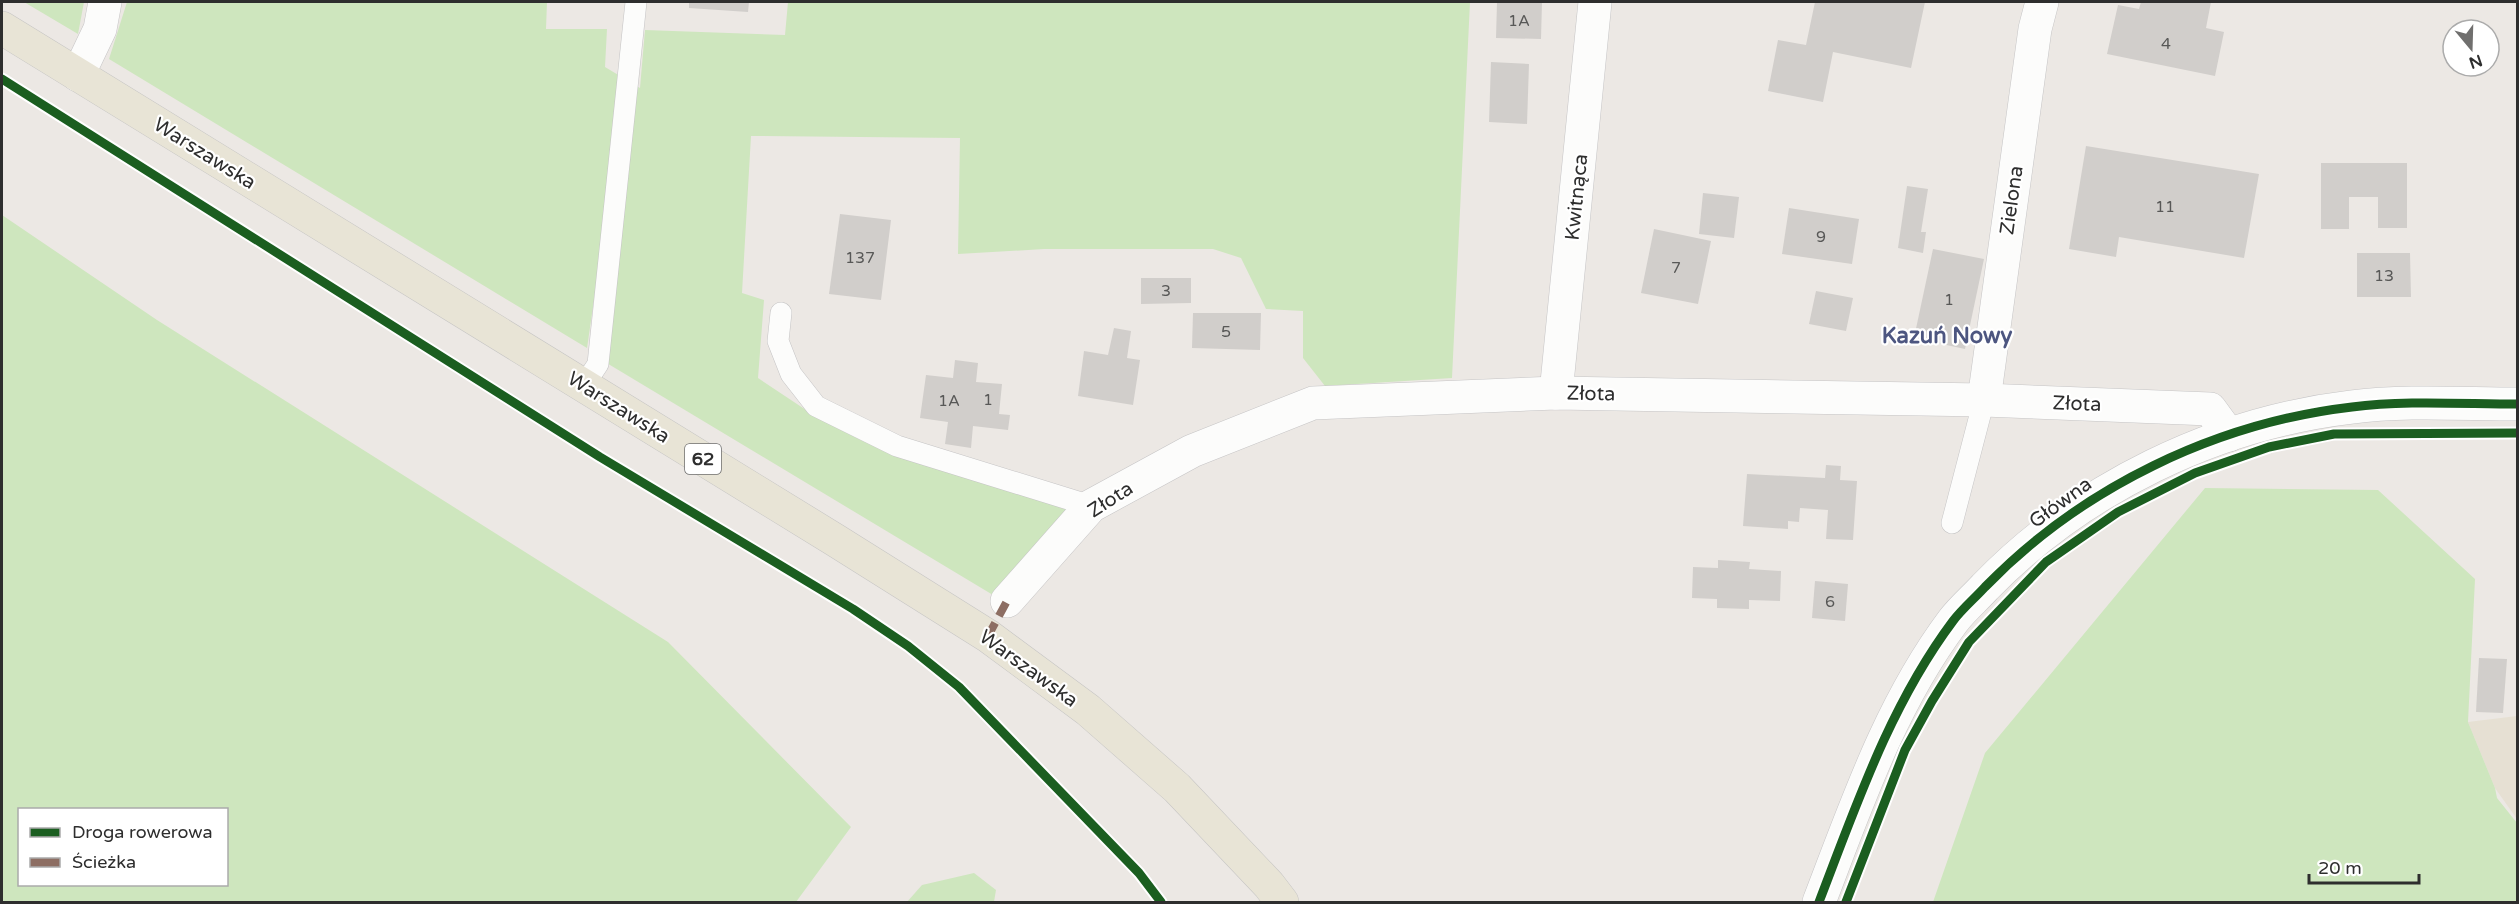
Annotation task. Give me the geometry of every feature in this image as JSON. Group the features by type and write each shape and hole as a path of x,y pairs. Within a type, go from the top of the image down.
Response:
{"main road":[{"name":"Warszawska","path":"2,28 969,624 1088,710 1177,788 1269,885 1282,903"}],"street":[{"path":"78,75 100,29 105,2"},
{"name":"Kwitnąca","path":"1556,393 1595,2"},
{"name":"Zielona","path":"1983,399 2035,29 2042,2"},
{"name":"Złota","path":"1007,601 1091,506 1192,452 1313,403 1556,393 1983,399 2210,409 2229,435"},
{"name":"Główna","path":"1819,903 1866,778 1912,683 1953,620 2010,561 2094,497 2148,470 2229,435 2295,416 2354,406 2517,404"}],"lane":[{"path":"584,385 598,364 636,2"},
{"path":"781,313 778,341 791,374 816,406 897,446 1091,506"},
{"path":"1952,523 1983,399"}],"shaded area":[{"path":"2517,716 2517,819 2495,788 2468,722"}],"green space":[{"path":"24,2 84,2 78,34"},
{"path":"127,2 547,2 546,29 607,29 605,67 640,88 645,30 785,35 788,2 1470,2 1452,378 1325,386 1303,358 1303,311 1266,309 1241,258 1213,249 1044,249 958,254 960,138 751,136 742,293 764,300 758,378 809,412 913,462 1074,509 993,595 605,362 599,266 587,348 109,59"},
{"path":"2,215 157,320 668,642 851,827 796,902 2,902"},
{"path":"2205,488 2378,490 2475,579 2468,722 2497,798 2517,823 2517,902 1933,902 1985,753"},
{"path":"974,873 996,890 994,902 907,902 922,885"}],"building":[{"path":"689,2 749,2 748,12 689,8"},
{"path":"1497,2 1542,2 1541,39 1496,38"},
{"path":"1815,2 1925,2 1911,68 1833,52 1823,102 1768,91 1778,40 1806,45"},
{"path":"2141,2 2211,2 2206,28 2224,32 2215,76 2107,54 2118,5 2139,9"},
{"path":"1491,62 1529,64 1527,124 1489,122"},
{"path":"2086,146 2259,174 2244,258 2119,237 2116,257 2069,249"},
{"path":"2321,163 2407,163 2407,228 2378,228 2378,197 2349,197 2349,229 2321,229"},
{"path":"1907,186 1928,189 1921,232 1926,232 1923,253 1898,248"},
{"path":"1703,193 1739,197 1734,238 1699,234"},
{"path":"1789,208 1859,219 1852,264 1782,254"},
{"path":"840,214 891,220 881,300 829,294"},
{"path":"1654,229 1711,241 1698,304 1641,293"},
{"path":"1933,249 1984,259 1965,349 1914,338"},
{"path":"2357,253 2410,253 2411,297 2357,297"},
{"path":"1141,278 1191,278 1191,303 1141,304"},
{"path":"1816,291 1853,298 1846,331 1809,324"},
{"path":"1193,313 1261,313 1260,350 1192,348"},
{"path":"1114,328 1131,331 1127,358 1140,360 1133,405 1078,396 1084,351 1108,355"},
{"path":"955,360 978,363 976,382 1002,384 999,414 1010,415 1008,430 973,426 971,448 945,444 948,422 920,418 926,375 953,378"},
{"path":"1826,465 1841,466 1840,480 1857,481 1853,540 1826,539 1828,510 1800,508 1799,522 1788,521 1788,529 1743,526 1747,474 1825,478"},
{"path":"1718,560 1750,562 1749,569 1781,571 1780,601 1749,600 1749,609 1717,608 1717,599 1692,598 1693,567 1718,568"},
{"path":"1815,581 1848,584 1845,621 1812,618"},
{"path":"2479,658 2507,659 2503,713 2476,712"}],"marked path":[{"path":"988,636 1007,601"}],"cycle path":[{"path":"2,79 600,457 853,609 908,646 959,687 1139,873 1161,902"},
{"path":"1819,902 1876,757 1931,653 1957,617 1985,587 2023,551 2064,519 2107,491 2153,466 2201,445 2250,428 2301,415 2372,405 2518,404"},
{"path":"1846,902 1905,750 1932,701 1969,642 2046,562 2118,512 2195,473 2269,447 2334,434 2518,433"}],"district":[{"name":"Kazuń Nowy","path":"1947,335"}]}
